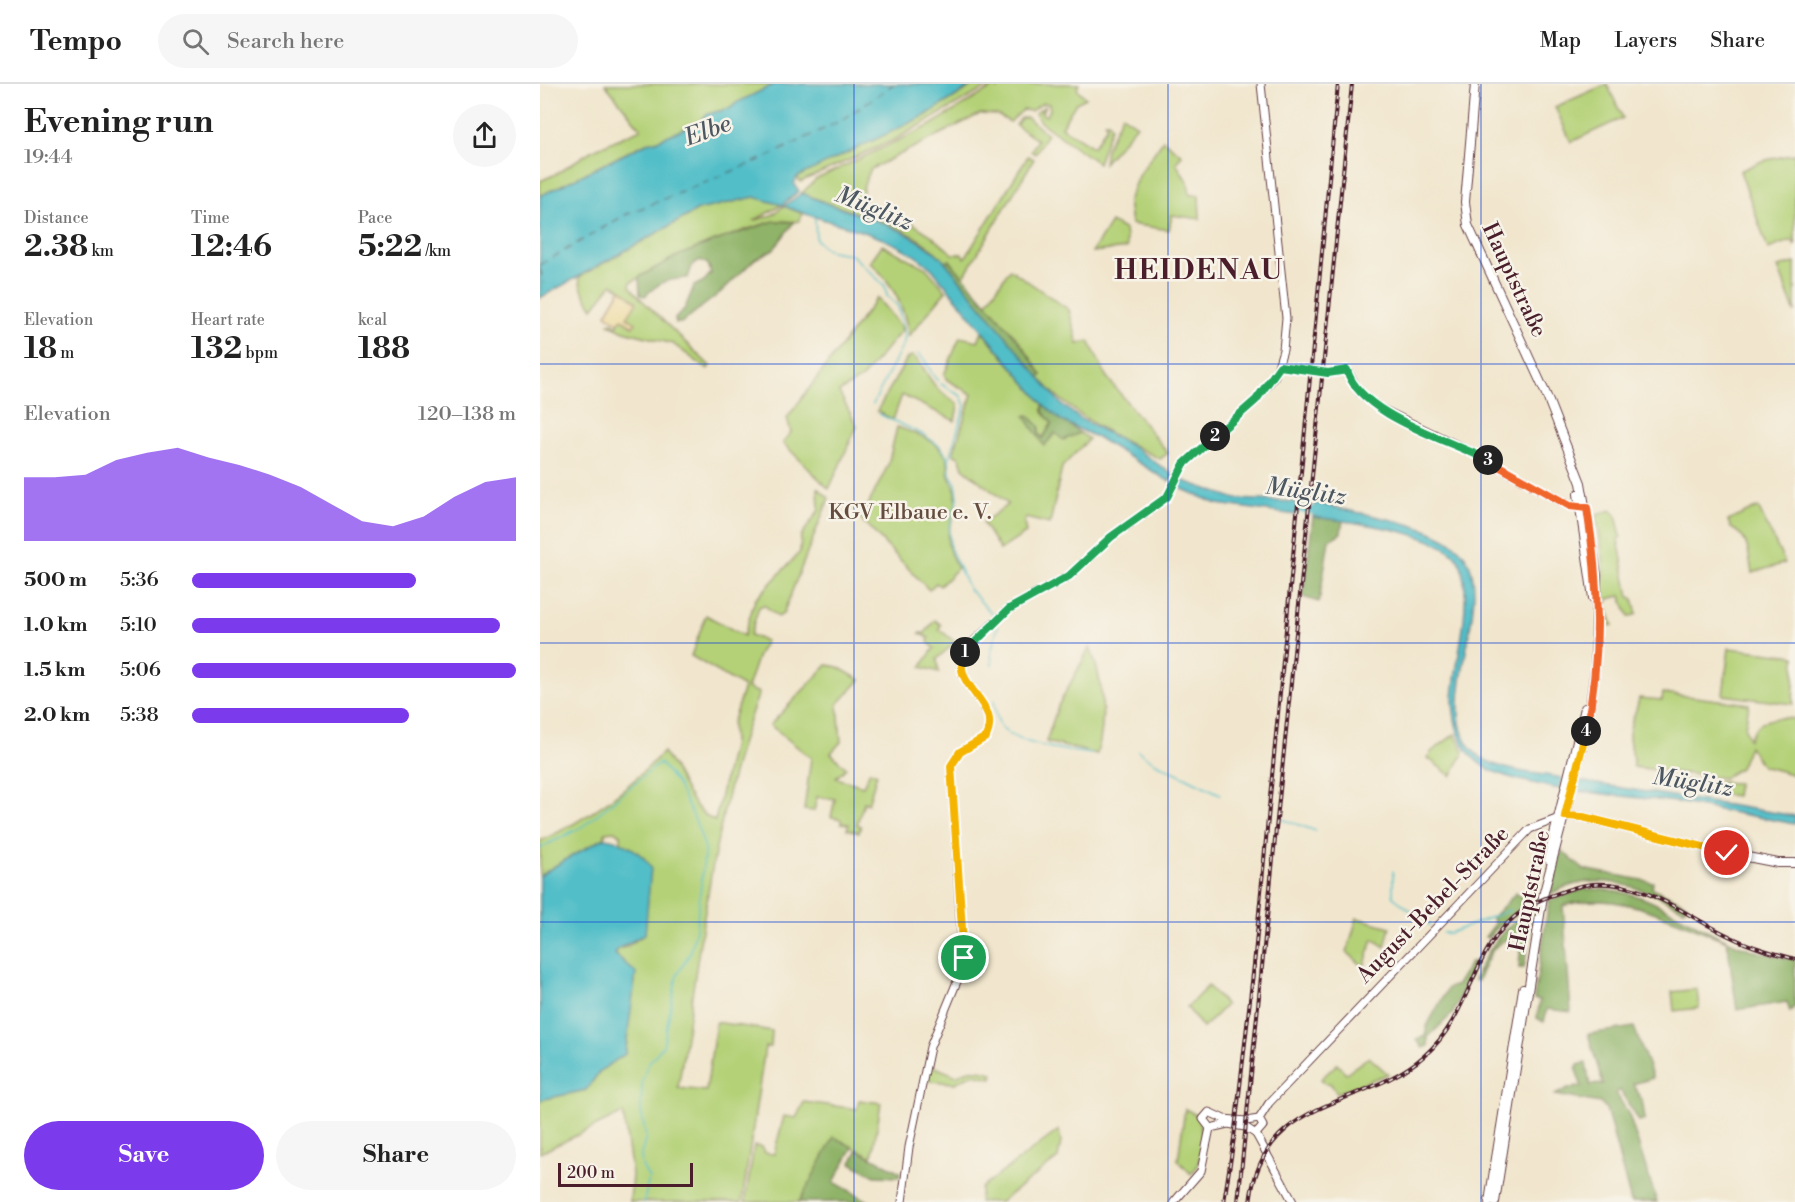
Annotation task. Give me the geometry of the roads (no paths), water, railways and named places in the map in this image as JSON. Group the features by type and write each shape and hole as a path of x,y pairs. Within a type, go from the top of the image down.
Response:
{"main road":[{"name":"Hauptstraße","path":"1475,84 1465,198 1468,225 1545,392 1567,448 1584,508 1592,585 1593,638 1581,728 1542,903 1495,1202"},
{"name":"Hauptstraße","path":"1489,1202 1540,886 1562,817"},
{"name":"August-Bebel-Straße","path":"1562,817 1583,817 1712,849 1778,863 1795,863"}],"street":[{"path":"902,1202 909,1147 930,1047 963,967 951,766 960,752 986,737 990,722 987,708 962,676 961,660 964,652 1015,605 1069,576 1111,537 1167,497 1182,466 1256,400 1280,366 1286,330 1285,305 1261,84"},
{"path":"1280,366 1328,373 1347,370 1349,378 1360,393 1378,407 1472,452 1570,506 1584,508"},
{"name":"August-Bebel-Straße","path":"1259,1119 1269,1103 1436,925 1530,829 1562,817"},
{"path":"1210,1128 1203,1124 1205,1114 1212,1112 1219,1121 1248,1125 1259,1119 1263,1126 1256,1134"},
{"path":"1174,1202 1201,1171 1210,1128 1219,1121"},
{"path":"1248,1125 1256,1134 1293,1202"}],"water":[{"name":"Elbe","path":"775,84 975,84 926,115 797,177 794,184 799,191 782,205 754,197 698,210 540,298 540,196 647,143 699,122 708,114 731,108 736,103"},
{"path":"802,193 891,227 925,245 942,258 1062,405 1081,419 1135,448 1173,475 1170,482 1100,439 1062,421 1043,404 932,269 916,256 881,238 784,206"},
{"path":"1181,480 1236,499 1298,502 1296,515 1217,504 1178,487"},
{"path":"1315,502 1409,524 1427,530 1457,547 1471,568 1474,594 1460,689 1459,719 1467,743 1487,761 1496,765 1562,778 1559,789 1500,774 1484,766 1472,756 1462,742 1456,724 1453,699 1465,603 1460,562 1450,551 1415,535 1370,525 1313,517"},
{"path":"1579,781 1795,816 1795,824 1676,802 1577,791"},
{"path":"605,838 618,841 631,848 651,867 645,934 618,949 615,954 636,973 625,1054 600,1071 586,1090 540,1100 540,876"}],"waterway":[{"path":"815,218 816,239 821,245 827,250 852,255 885,286 887,296 898,306 905,334 904,343 873,404"},
{"path":"918,354 938,381"},
{"path":"941,384 961,396 965,406 949,458"},
{"path":"879,414 924,435 940,446 949,459 950,474 956,484 958,498 949,528 950,548 969,589 993,615"},
{"name":"Müglitz","path":"1286,507 1324,512"},
{"path":"992,665 991,652 998,626"},
{"path":"994,700 999,724 1008,733 1030,743 1092,754"},
{"path":"1138,751 1154,762 1220,794"},
{"path":"540,848 582,827 660,763 677,784 695,820 705,848 696,930 690,953 677,975 663,1046 647,1065 642,1083 641,1111 646,1137 641,1155 642,1166 649,1178 644,1202"},
{"path":"1282,819 1316,831"},
{"path":"1393,871 1393,897 1430,925"},
{"path":"1443,933 1450,933 1510,910"}],"railway":[{"path":"1224,1202 1234,1138 1254,965 1338,84"},
{"path":"1238,1202 1352,84"},
{"path":"1250,1202 1259,1167 1274,1141 1295,1123 1319,1109 1400,1073 1424,1056 1442,1036 1456,1015 1477,970 1503,928 1523,910 1550,896 1593,884 1612,884 1630,888 1665,902 1739,941 1795,959"}],"district":[{"name":"HEIDENAU","path":"1199,270"}],"park label":[{"name":"KGV Elbaue e. V.","path":"910,512"}]}
